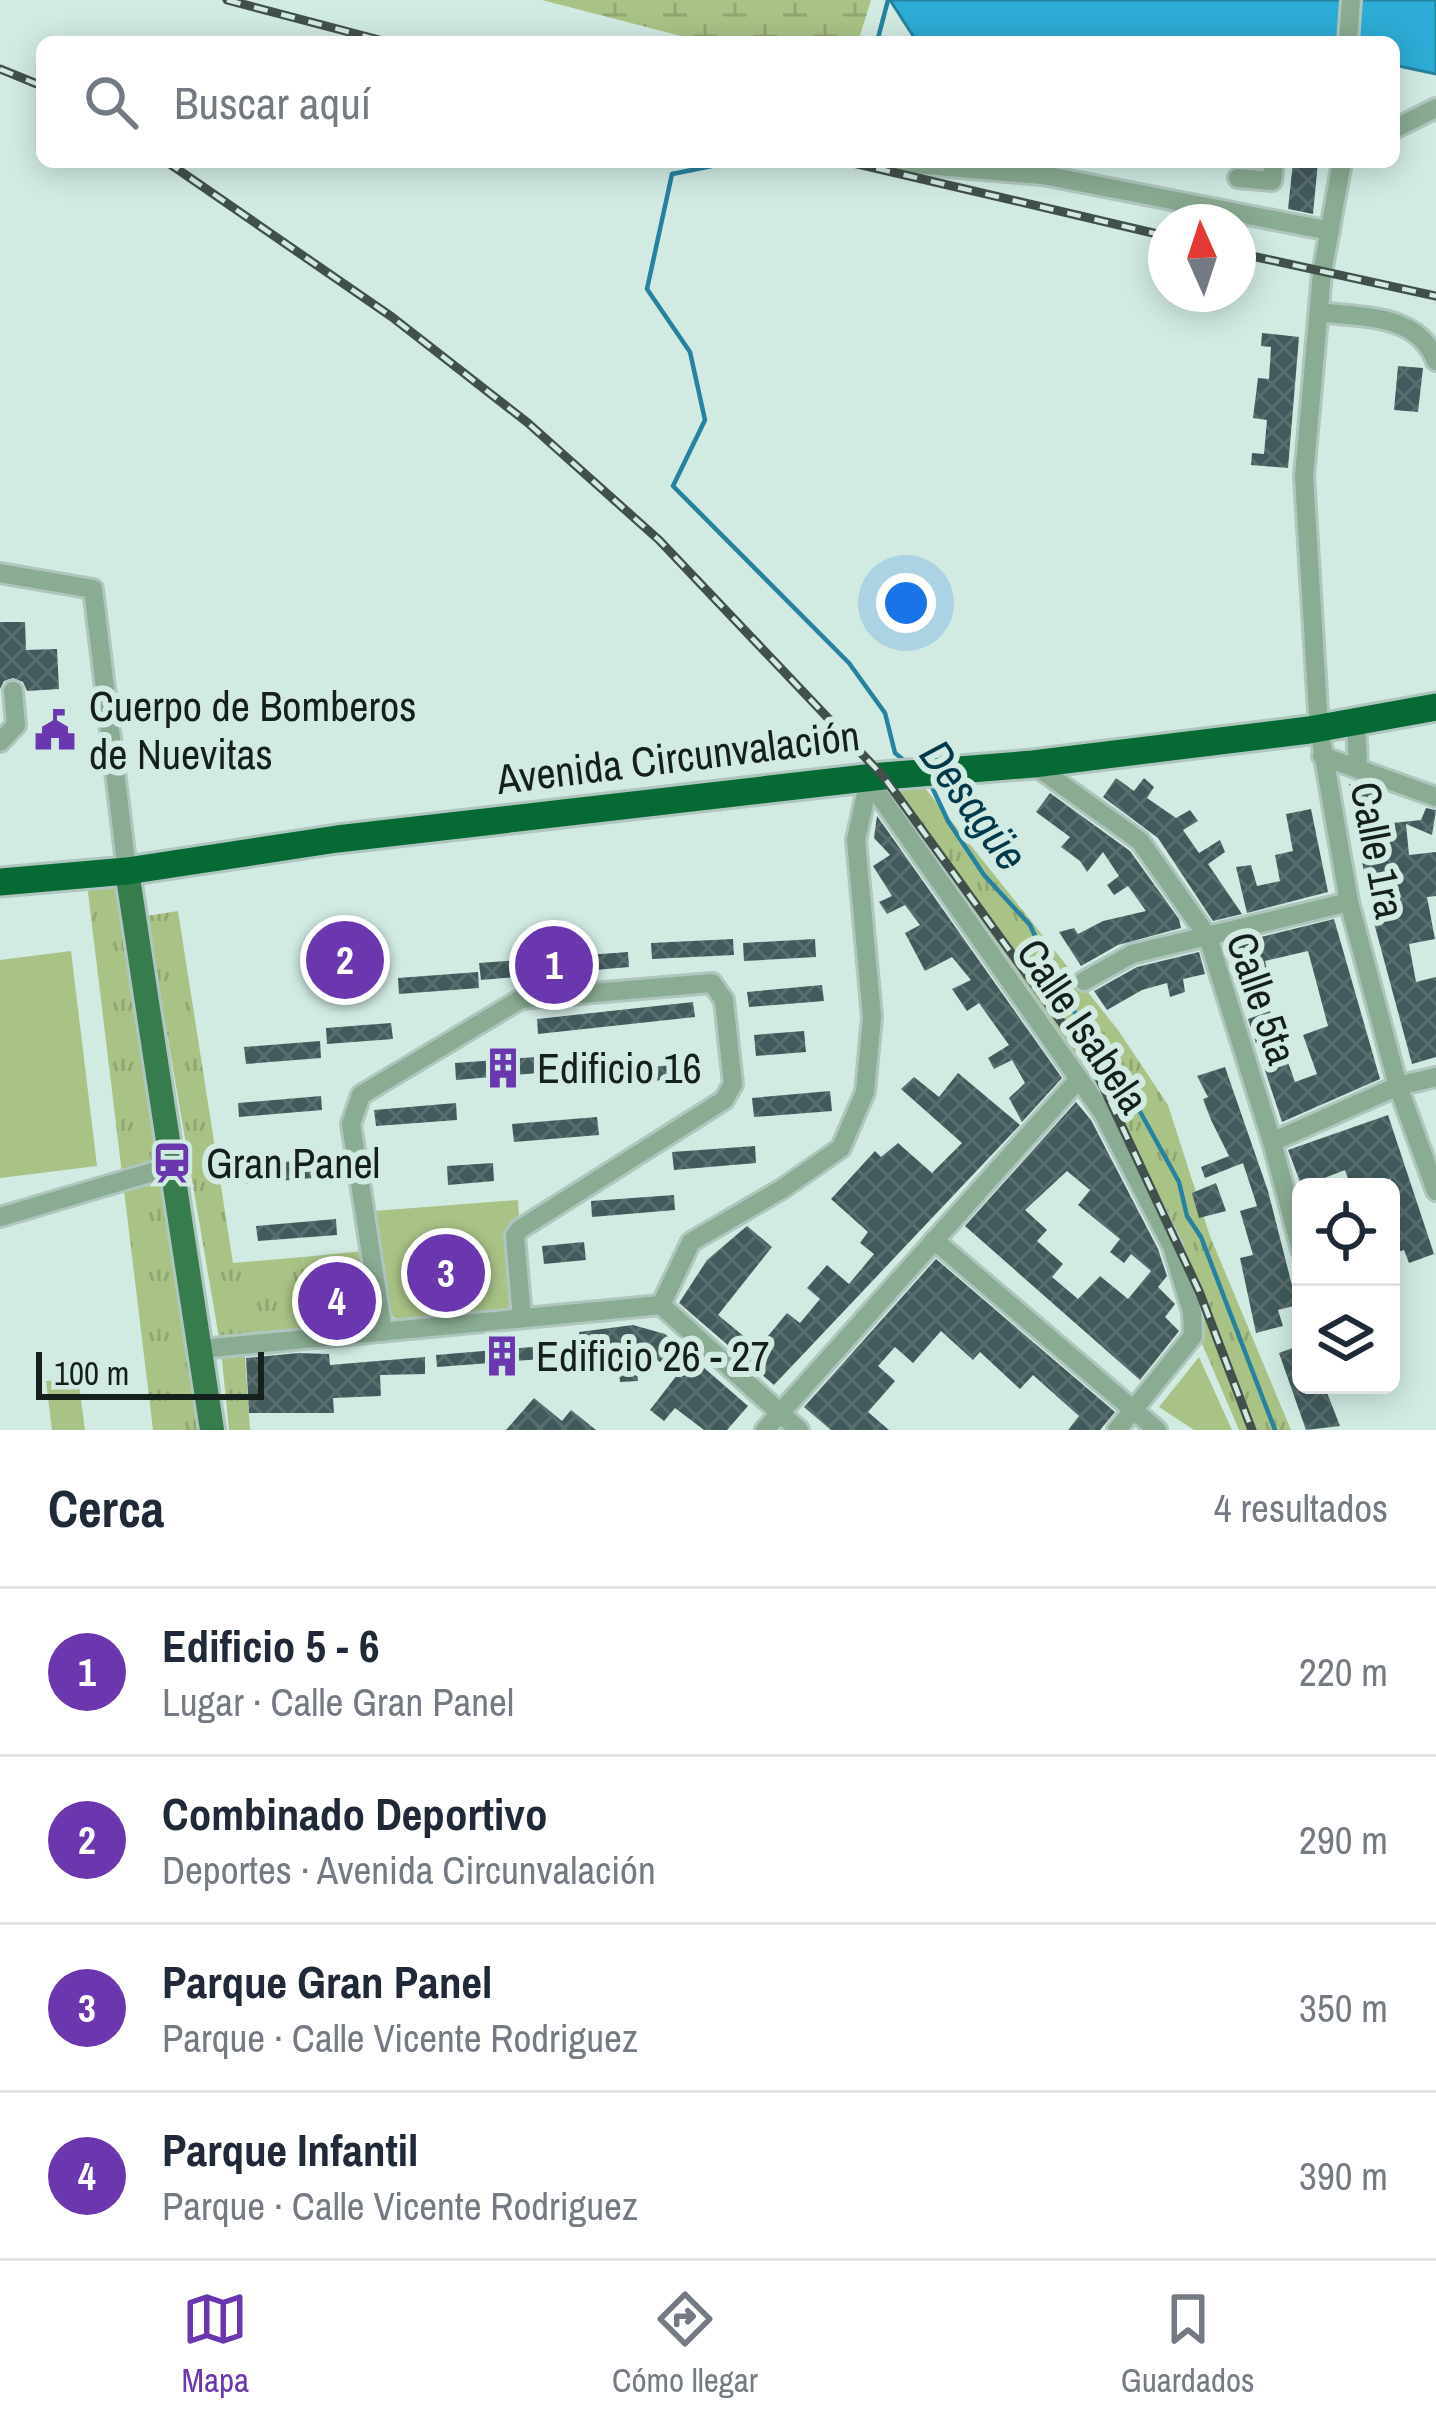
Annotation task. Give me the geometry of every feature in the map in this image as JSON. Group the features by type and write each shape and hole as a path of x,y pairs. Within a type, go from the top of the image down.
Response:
{"highway":[{"name":"Avenida Circunvalación","path":"0,882 128,871 337,838 919,773 1321,742 1356,722 1436,707"}],"main road":[{"path":"128,871 212,1430"}],"street":[{"path":"1348,36 1351,0"},
{"path":"1400,126 1436,108"},
{"path":"1042,168 1330,231"},
{"path":"1238,178 1272,181 1273,168"},
{"name":"Calle 1ra","path":"1341,168 1319,312 1304,476 1321,742 1349,902 1398,1086 1436,1191"},
{"path":"1319,312 1405,324 1431,349 1436,362"},
{"path":"0,572 93,589 128,871"},
{"path":"0,742 16,725 13,691"},
{"path":"1356,722 1358,769"},
{"path":"1321,742 1358,769 1436,797"},
{"name":"Calle 5ta","path":"1033,764 1140,841 1208,937 1292,1216"},
{"path":"661,1305 692,1242 841,1148 865,1092 872,1017 856,840 868,779"},
{"name":"Calle Isabela","path":"868,779 1103,1113 1172,1246 1192,1312 1193,1336 1133,1411"},
{"path":"1084,981 1132,954 1349,902"},
{"path":"383,1332 351,1124 361,1096 521,999 712,983 724,1000 733,1084 724,1100 520,1229 515,1236 523,1318"},
{"path":"1272,1142 1398,1086 1436,1077"},
{"path":"765,1430 1078,1080"},
{"path":"0,1217 173,1166"},
{"path":"934,1240 1157,1430"},
{"path":"201,1349 661,1305 799,1430"},
{"path":"1117,1430 1133,1411"}],"green space":[{"path":"542,0 871,0 860,36 681,36"},
{"path":"921,783 1118,1030 1168,1105 1210,1236 1291,1430 1239,1430 1200,1339 1198,1303 1084,1079 1043,1011 878,784"},
{"path":"116,881 200,1430 153,1430 87,884"},
{"path":"178,911 233,1263 303,1257 310,1331 219,1338 147,916"},
{"path":"71,951 97,1166 0,1178 0,960"},
{"path":"518,1200 519,1216 506,1235 510,1305 505,1311 401,1323 389,1313 374,1211"},
{"path":"363,1251 374,1325 310,1331 303,1257"},
{"path":"221,1350 245,1357 250,1430 229,1430"},
{"path":"1199,1357 1232,1430 1194,1430 1159,1407"},
{"path":"78,1377 85,1430 52,1430 46,1381"}],"water":[{"path":"890,0 1436,0 1436,74 1400,66 1400,36 913,36"}],"building":[{"path":"1292,168 1317,168 1313,214 1288,209"},
{"path":"1262,333 1299,337 1288,468 1251,465 1252,453 1264,454 1267,420 1253,418 1258,378 1269,379 1271,347 1261,346"},
{"path":"1398,366 1423,368 1418,412 1394,410"},
{"path":"0,622 25,622 26,650 57,649 59,689 27,691 23,682 13,678 0,689"},
{"path":"1116,778 1134,791 1144,778 1154,787 1147,798 1176,818 1190,810 1198,821 1183,830 1199,853 1220,840 1225,852 1208,864 1242,914 1213,921 1158,838 1103,797"},
{"path":"1349,784 1379,791 1383,824 1421,820 1426,808 1436,810 1432,835 1406,824 1409,855 1436,852 1436,896 1427,897 1435,939 1409,944 1416,982 1436,977 1436,1057 1412,1064 1370,908"},
{"path":"1050,793 1130,851 1181,928 1118,945 1081,966 1059,932 1074,928 1078,934 1103,921 1146,911 1128,886 1114,895 1107,885 1119,876 1103,852 1087,872 1061,847 1070,837 1036,812"},
{"path":"1311,809 1328,892 1247,913 1236,867 1251,865 1257,886 1280,881 1275,855 1293,851 1286,814"},
{"path":"877,816 1062,1078 1022,1122 1009,1098 1025,1083 1012,1060 994,1069 988,1058 1009,1045 979,1003 967,1011 952,989 971,980 952,957 925,971 905,933 920,925 905,905 887,914 879,902 892,896 873,866 890,855 874,838"},
{"path":"1334,919 1380,1079 1282,1122 1248,1019 1270,1011 1295,1082 1317,1074 1303,1035 1328,1026 1308,951 1265,961 1269,977 1239,991 1225,946"},
{"path":"374,937 377,980 317,983 314,941"},
{"path":"733,939 734,955 652,959 651,943"},
{"path":"815,939 816,957 744,961 743,943"},
{"path":"628,952 629,967 481,980 479,963"},
{"path":"1199,952 1205,974 1183,979 1185,992 1170,997 1167,983 1142,990 1107,1010 1094,991 1137,967"},
{"path":"478,972 479,988 399,994 398,978"},
{"path":"822,985 824,1001 749,1007 747,992"},
{"path":"693,1002 695,1017 538,1034 537,1019"},
{"path":"391,1023 393,1039 327,1044 326,1028"},
{"path":"804,1031 806,1052 756,1056 754,1035"},
{"path":"320,1041 321,1058 246,1064 244,1047"},
{"name":"Edificio 16","path":"550,1056 551,1072 456,1080 455,1063"},
{"path":"686,1064 687,1078 604,1085 602,1071"},
{"path":"1225,1067 1268,1191 1292,1285 1292,1306 1278,1310 1283,1326 1256,1333 1240,1258 1253,1255 1240,1211 1257,1206 1243,1163 1205,1178 1201,1167 1229,1156 1197,1076"},
{"path":"958,1073 1020,1125 774,1385 679,1303 707,1260 747,1226 772,1247 718,1315 758,1348 787,1313 800,1323 820,1299 807,1288 827,1265 849,1284 874,1254 860,1243 868,1232 831,1199 875,1151 881,1157 898,1143 932,1173 962,1143 901,1089 914,1077 939,1097"},
{"path":"830,1091 832,1111 754,1117 752,1098"},
{"path":"321,1096 322,1110 239,1117 238,1103"},
{"path":"1076,1102 1091,1120 1158,1249 1167,1276 1158,1287 1175,1304 1165,1317 1179,1331 1140,1380 965,1226","holes":["1067,1171 1090,1190 1078,1205 1120,1239 1110,1252 1124,1263 1131,1254 1151,1271 1128,1299 1100,1276 1078,1299 1052,1277 1063,1264 1037,1241 1047,1230 1025,1210"]},
{"path":"456,1103 457,1120 376,1126 374,1110"},
{"path":"1388,1115 1434,1254 1409,1263 1404,1250 1400,1251 1400,1178 1348,1178 1345,1170 1324,1178 1299,1178 1288,1150"},
{"path":"597,1117 599,1135 514,1142 512,1124"},
{"path":"755,1146 756,1163 674,1170 672,1152"},
{"path":"323,1159 324,1177 246,1184 244,1165"},
{"path":"493,1163 494,1181 448,1185 447,1166"},
{"path":"1216,1183 1226,1211 1199,1218 1192,1193"},
{"path":"674,1195 675,1210 592,1217 591,1201"},
{"path":"336,1219 337,1235 258,1241 256,1226"},
{"path":"584,1242 586,1260 544,1264 542,1246"},
{"path":"936,1259 1115,1412 1100,1430 1068,1430 1079,1416 1033,1375 1020,1389 980,1352 973,1360 941,1331 913,1363 895,1347 878,1366 895,1381 868,1412 889,1430 831,1430 804,1407"},
{"path":"633,1325 665,1334 748,1406 727,1430 704,1430 675,1408 664,1421 650,1410 677,1375 635,1343 638,1381 620,1382 619,1372 583,1375 582,1356 437,1367 436,1355 580,1343 579,1332"},
{"path":"1292,1348 1292,1390 1279,1353"},
{"path":"329,1354 330,1365 425,1357 425,1374 380,1375 381,1396 333,1398 334,1413 249,1413 246,1358"},
{"path":"1293,1394 1328,1394 1340,1426 1306,1430"},
{"path":"534,1398 562,1421 571,1410 596,1430 506,1430"}],"waterway":[{"name":"Desagüe","path":"879,36 888,0"},
{"name":"Desagüe","path":"702,168 672,174 647,289 690,352 705,420 673,486 849,663 885,713 895,753 905,761"},
{"name":"Desagüe","path":"931,785 948,821 984,875 1030,925 1064,1000 1094,1035 1179,1182 1187,1216 1201,1237 1275,1430"}],"railway":[{"path":"227,0 364,36"},
{"path":"0,69 36,84"},
{"path":"176,168 392,317 528,423 659,540 883,776 1094,1067 1199,1291 1252,1430"},
{"path":"875,168 1148,232"},
{"path":"1256,257 1436,296"}],"place":[{"name":"Cuerpo de Bomberos de Nuevitas","path":"55,730"},
{"name":"Combinado Deportivo","path":"345,960"},
{"name":"Edificio 5 - 6","path":"554,965"},
{"name":"Edificio 16","path":"503,1068"},
{"name":"Gran Panel","path":"172,1163"},
{"name":"Parque Gran Panel","path":"446,1273"},
{"name":"Parque Infantil","path":"337,1301"},
{"name":"Edificio 26 - 27","path":"502,1356"}]}
